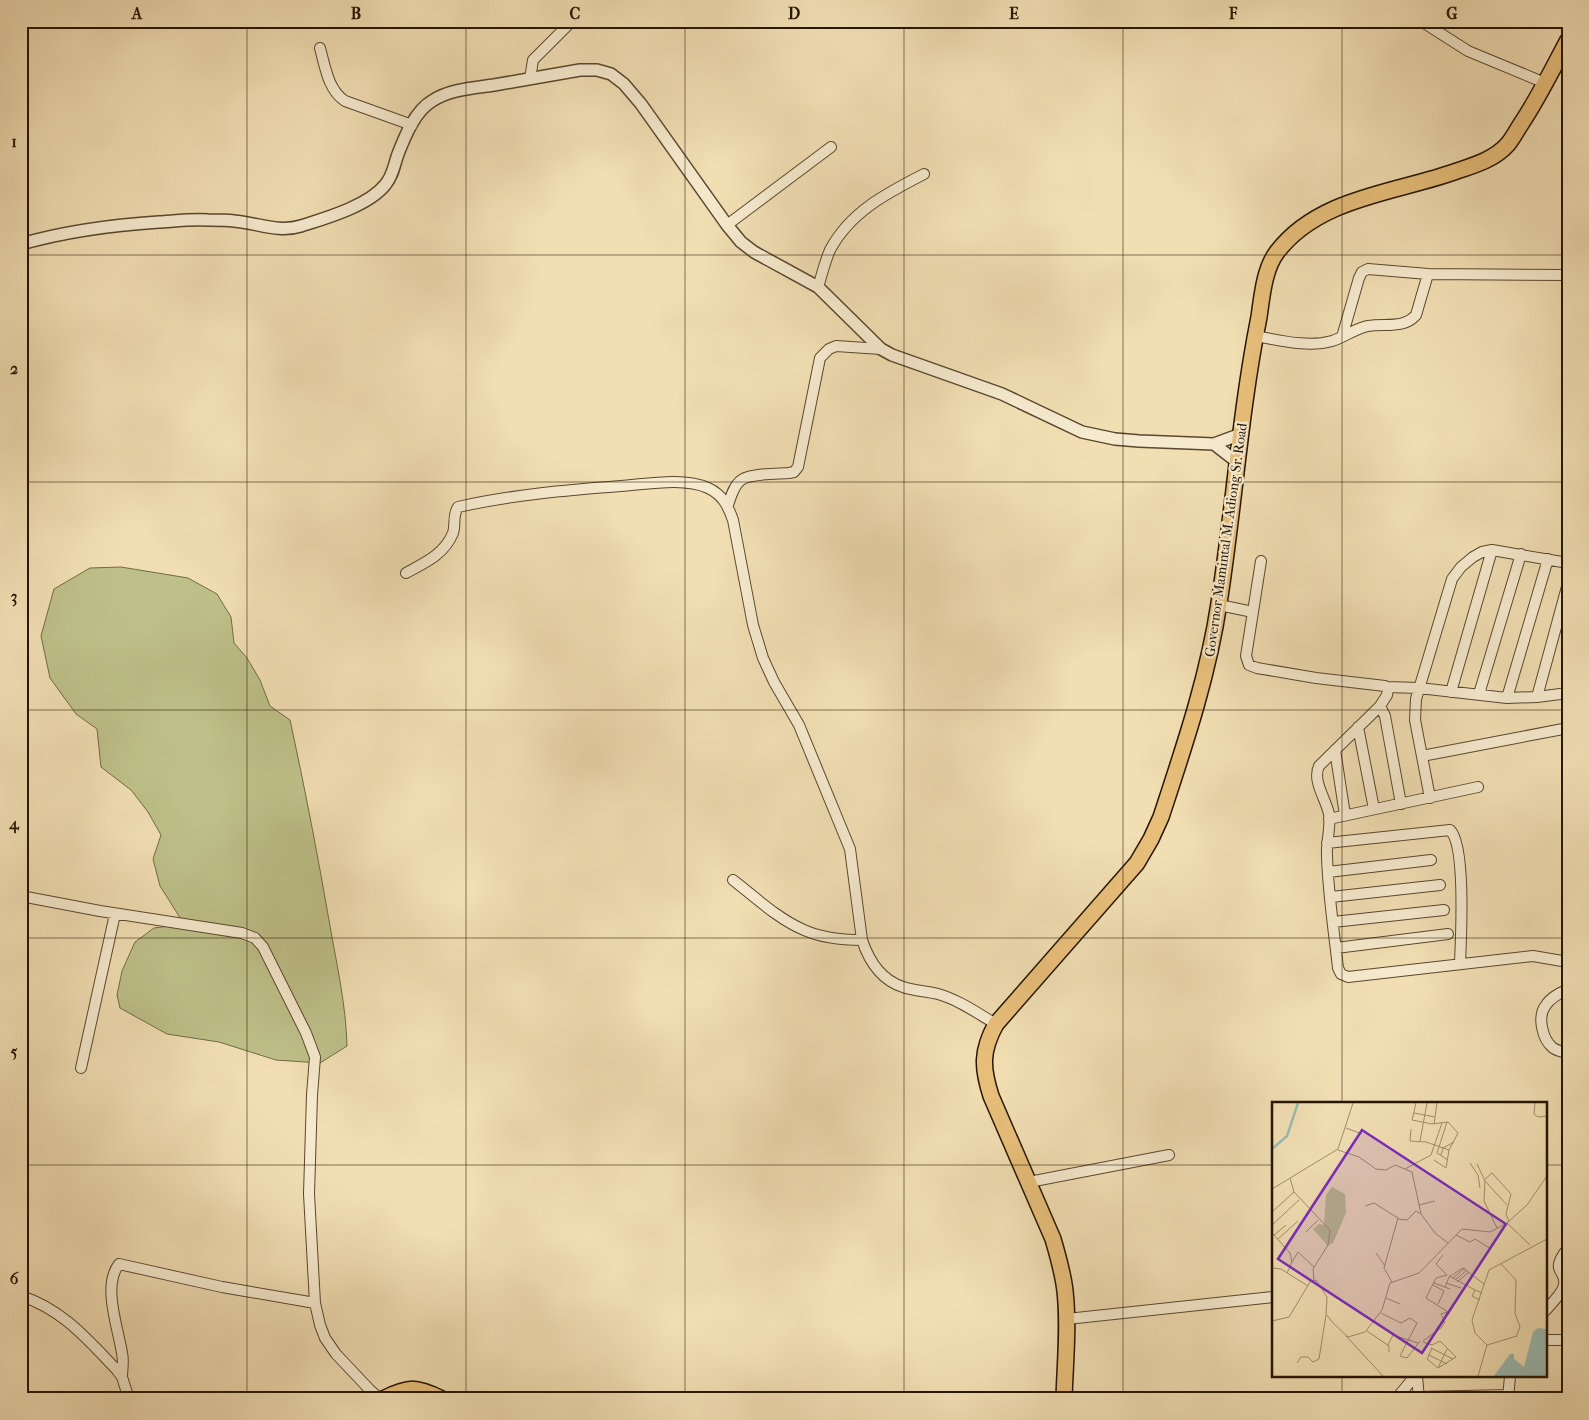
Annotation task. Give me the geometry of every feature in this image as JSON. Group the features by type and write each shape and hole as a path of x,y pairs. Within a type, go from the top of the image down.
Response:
{"main road":[{"name":"Governor Mamintal M. Adiong Sr. Road","path":"1064,1399 1066,1318 1065,1291 1060,1262 1053,1239 991,1096 984,1075 984,1056 988,1038 996,1024 1137,863 1161,817 1206,672 1219,605 1255,336 1266,276 1274,256 1287,239 1307,222 1355,200 1446,175 1483,162 1507,145 1535,103 1568,40"},
{"path":"382,1399 400,1391 414,1388 442,1399"}],"street":[{"path":"530,79 533,60 572,21"},
{"path":"1420,21 1468,52 1545,83"},
{"path":"320,48 330,82 338,97 412,125"},
{"path":"21,244 76,230 113,225 206,219 234,221 275,229 300,227 363,202 386,185 393,172 397,155 412,125 424,108 441,96 463,90 580,70 597,70 611,74 624,84 641,104 741,242 754,252 818,287 881,349 892,355 1002,394 1082,432 1114,439 1214,444 1241,434"},
{"path":"727,225 831,147"},
{"path":"818,287 830,251 844,228 866,206 924,174"},
{"path":"1342,337 1359,278 1362,272 1368,270 1428,274 1568,275"},
{"path":"1255,336 1310,344 1324,343 1366,326 1405,323 1416,314 1428,274"},
{"path":"728,505 741,479 750,476 790,474 798,467 820,358 829,349 836,346 881,349"},
{"path":"1214,444 1237,462"},
{"path":"406,573 435,558 453,532 454,512 458,507 574,490 676,482 694,483 708,488 719,495 728,505 735,530 753,626 763,658 774,682 799,725 850,849 862,940 867,955 876,969 888,980 904,988 937,994 954,1000 996,1024"},
{"path":"1451,692 1492,550"},
{"path":"1430,798 1414,709 1452,579 1461,567 1473,557 1482,552 1492,550 1568,562"},
{"path":"1479,694 1521,554"},
{"path":"1507,698 1548,559"},
{"path":"1261,561 1246,659 1252,667 1316,678 1388,687 1419,688 1507,698 1568,693"},
{"path":"1537,697 1568,583"},
{"path":"1219,605 1253,612"},
{"path":"1388,687 1387,696 1380,706 1316,770 1329,818 1327,843 1328,872 1339,971 1348,977 1533,956 1568,962"},
{"path":"1380,706 1385,716 1401,804"},
{"path":"1358,726 1374,809"},
{"path":"1422,756 1563,729"},
{"path":"1335,750 1346,815"},
{"path":"1329,818 1478,787"},
{"path":"1327,843 1447,830 1453,832 1456,840 1461,887 1460,963"},
{"path":"1328,872 1431,860"},
{"path":"733,880 783,918 803,930 835,939 862,940"},
{"path":"1331,897 1440,885"},
{"path":"21,896 115,914 242,933 255,938 263,947 306,1033 315,1057 309,1194 315,1303 320,1325 325,1338 349,1368 382,1399"},
{"path":"1333,922 1444,910"},
{"path":"81,1068 115,914"},
{"path":"1336,948 1448,934"},
{"path":"1568,989 1546,1004 1542,1010 1542,1029 1549,1044 1560,1052 1568,1053"},
{"path":"1028,1182 1169,1155"},
{"path":"1546,1310 1564,1286 1564,1279 1558,1262 1568,1248"},
{"path":"129,1399 122,1377 123,1355 112,1300 113,1271 119,1264 222,1287 315,1303"},
{"path":"21,1296 50,1307 96,1348 122,1377"},
{"path":"1066,1318 1272,1297"},
{"path":"1547,1338 1568,1333"},
{"path":"1547,1338 1568,1340"},
{"path":"1396,1399 1414,1378"},
{"path":"1416,1378 1419,1398 1508,1397 1510,1378"}],"green space":[{"path":"121,567 188,578 217,594 231,617 234,643 247,658 260,680 270,706 290,720 321,874 345,1016 347,1046 320,1063 276,1060 219,1042 167,1034 120,1008 117,995 122,971 135,942 154,928 184,924 160,886 153,859 161,835 148,812 131,790 101,767 97,729 76,714 50,678 41,636 54,589 90,568"}]}
